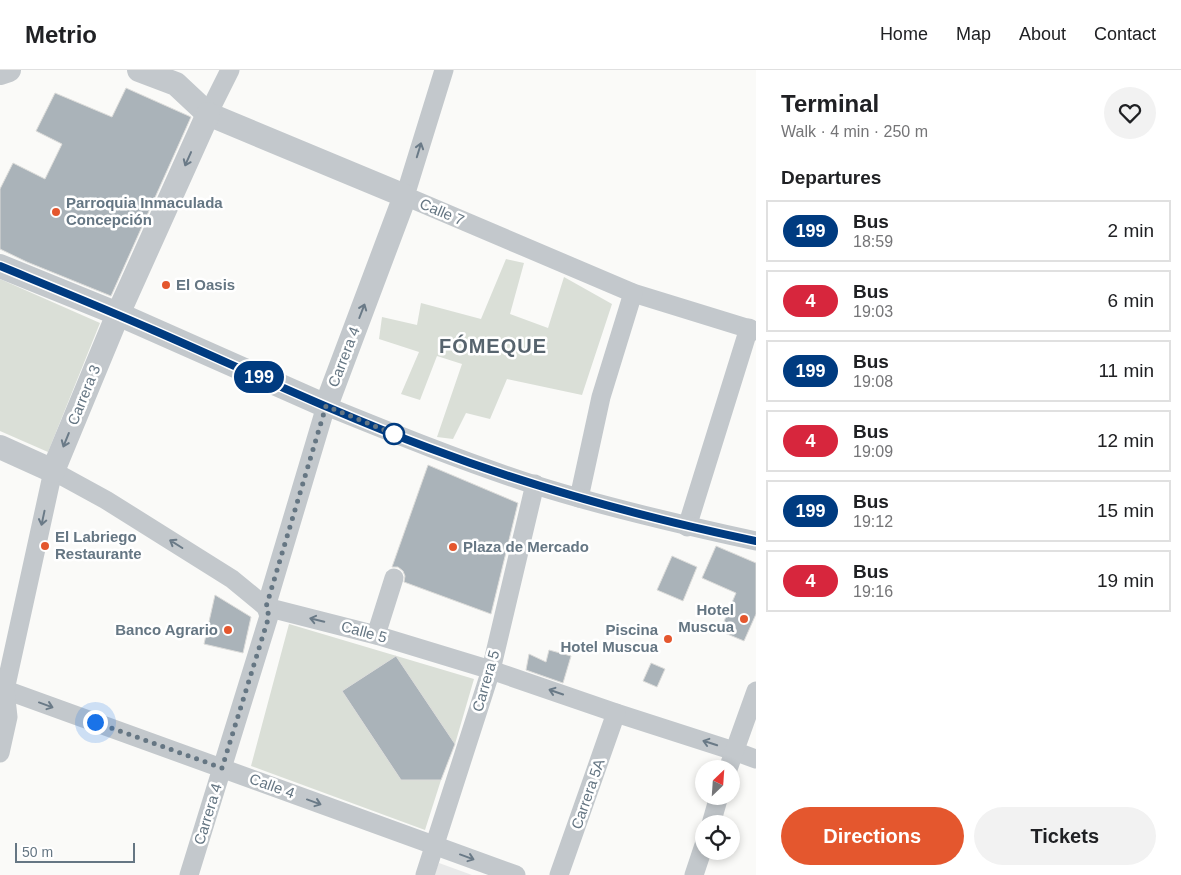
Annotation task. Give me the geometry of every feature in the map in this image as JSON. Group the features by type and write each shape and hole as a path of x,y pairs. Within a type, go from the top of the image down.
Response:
{"street":[{"path":"0,73 9,70"},
{"name":"Calle 7","path":"139,70 176,84 208,114 405,196 632,294 752,330"},
{"path":"208,114 230,70"},
{"name":"Carrera 4","path":"189,875 269,616 266,607 326,406 405,196 444,70"},
{"name":"Carrera 3","path":"0,753 8,717 2,692 53,471 118,314 208,114"},
{"path":"0,266 118,314 326,406 429,448 579,498 687,527 756,541"},
{"path":"579,498 601,397 632,294"},
{"path":"687,527 752,330"},
{"name":"Calle 5","path":"0,447 53,471 106,500 232,579 266,607 376,635 490,670 756,759"},
{"name":"Carrera 5","path":"425,875 490,670 535,484"},
{"path":"376,635 394,578"},
{"path":"731,760 756,691"},
{"name":"Calle 4","path":"2,692 222,768 516,875"},
{"name":"Carrera 5A","path":"559,875 616,713"},
{"path":"694,875 699,860"}],"shaded area":[{"path":"506,259 524,263 510,314 548,328 564,277 612,304 582,395 507,379 490,419 466,413 453,439 437,437 462,364 437,356 420,400 401,394 419,352 379,339 382,317 417,325 421,303 481,319"},
{"path":"0,279 100,323 48,452 0,431"},
{"path":"289,624 474,679 455,744 396,656 342,691 401,780 441,780 425,830 251,766"},
{"path":"439,863 472,875 434,875"}],"building":[{"path":"126,88 191,117 111,296 0,249 0,189 13,163 45,179 62,144 36,131 55,93 112,117"},
{"name":"Plaza de Mercado","path":"428,465 518,503 491,614 404,582 405,576 403,571 398,567 392,567"},
{"path":"716,546 756,563 756,614 744,641 720,631 736,593 702,578"},
{"path":"672,556 697,567 683,601 657,590"},
{"name":"Banco Agrario","path":"215,595 251,617 243,653 204,644"},
{"path":"549,650 571,656 563,683 526,670 529,654 546,662"},
{"path":"396,656 455,744 441,780 401,780 342,691"},
{"path":"651,663 665,669 657,687 643,681"}],"bus line":[{"name":"199","path":"0,266 118,314 326,406 429,448 579,498 687,527 756,541"}],"place":[{"name":"Parroquia Inmaculada Concepción","path":"56,212"},
{"name":"El Oasis","path":"166,285"},
{"name":"El Labriego Restaurante","path":"45,546"},
{"name":"Plaza de Mercado","path":"453,547"},
{"name":"Hotel Muscua","path":"744,619"},
{"name":"Banco Agrario","path":"228,630"},
{"name":"Piscina Hotel Muscua","path":"668,639"}],"district":[{"name":"FÓMEQUE","path":"493,346"}],"route":[{"path":"95,722 222,768 269,616 266,607 326,406 394,434"}]}
